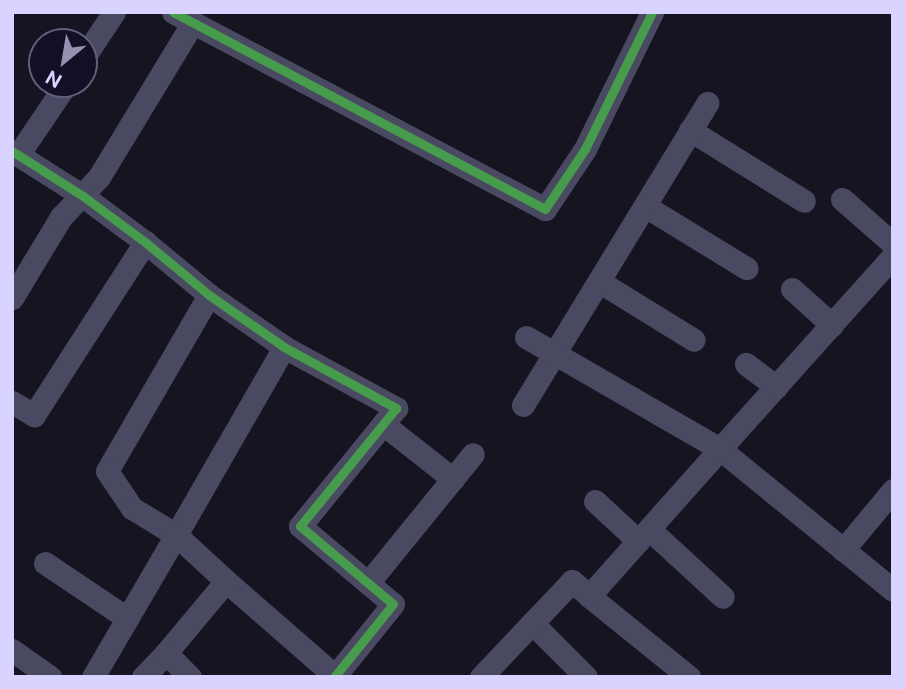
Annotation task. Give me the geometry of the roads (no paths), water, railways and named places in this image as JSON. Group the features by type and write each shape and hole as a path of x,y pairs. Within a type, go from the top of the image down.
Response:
{"street":[{"path":"98,36 114,12"},
{"path":"12,298 61,217 99,177 183,18 545,209 585,149 652,12"},
{"path":"56,98 15,153 83,196 145,242 209,295 285,347 396,408 300,526 393,604 336,676 176,536 132,508 107,471 209,295"},
{"path":"523,405 556,355 707,103"},
{"path":"690,130 804,201"},
{"path":"842,200 893,244"},
{"path":"645,206 746,268"},
{"path":"12,402 34,415 145,242"},
{"path":"589,596 893,256"},
{"path":"600,282 694,340"},
{"path":"792,289 832,325"},
{"path":"526,337 720,449 893,590"},
{"path":"93,677 285,347"},
{"path":"746,364 776,387"},
{"path":"383,424 453,479"},
{"path":"368,583 473,454"},
{"path":"843,550 893,490"},
{"path":"595,501 644,535 723,597"},
{"path":"45,563 127,618"},
{"path":"143,677 226,581"},
{"path":"481,677 572,582 689,677"},
{"path":"532,623 586,677"},
{"path":"12,650 50,677"},
{"path":"166,653 190,677"}]}
